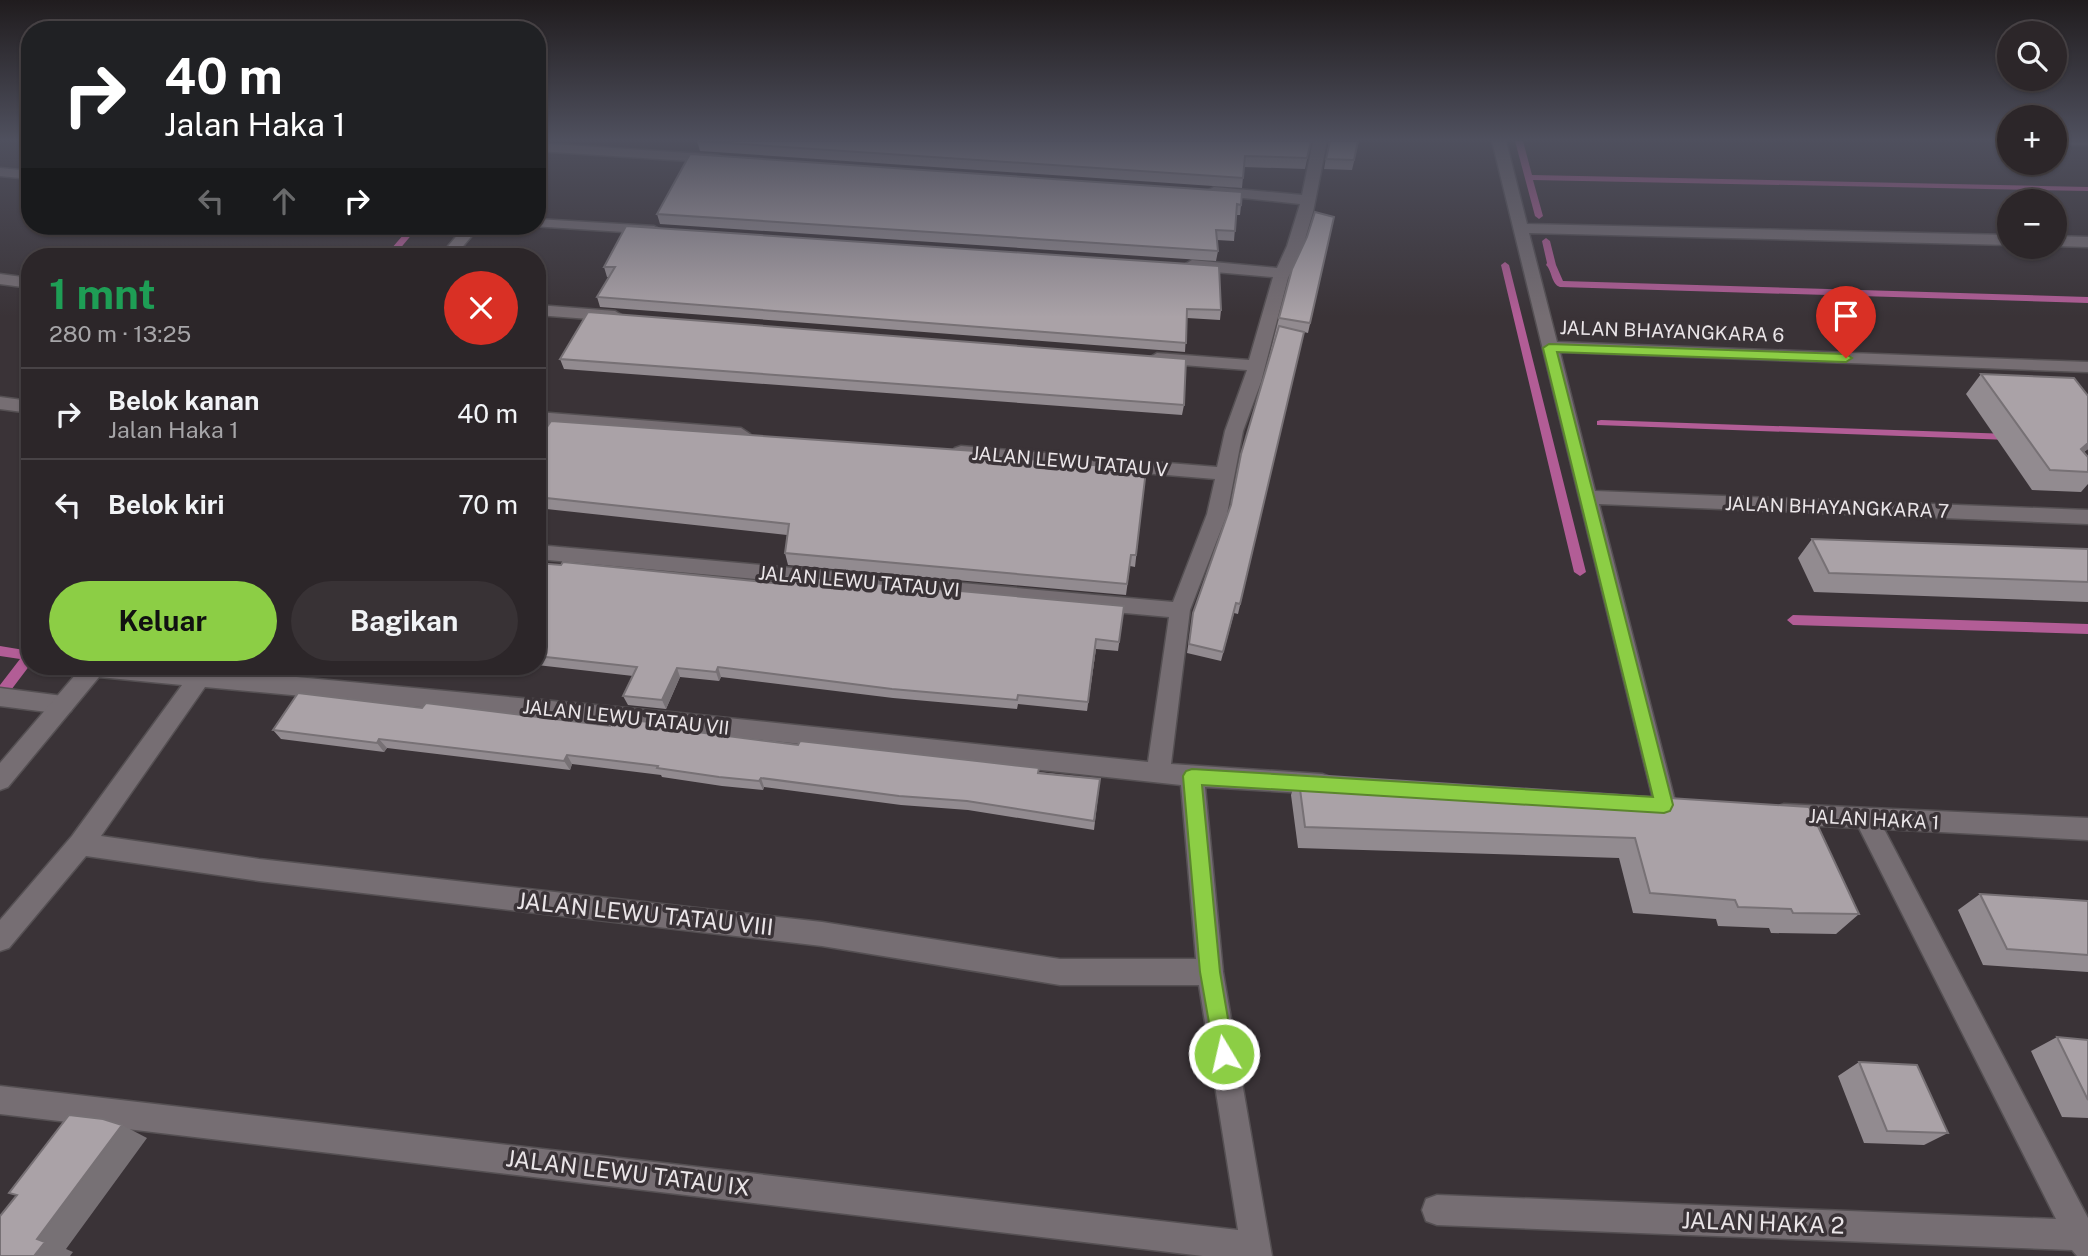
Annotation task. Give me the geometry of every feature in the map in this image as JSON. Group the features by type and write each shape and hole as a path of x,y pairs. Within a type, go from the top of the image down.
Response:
{"street":[{"path":"1303,200 1307,200 1295,246 1283,273 1234,431 1217,514 1180,610 1158,772 1345,786"},
{"path":"1514,200 1664,805"},
{"path":"546,224 671,231"},
{"path":"1522,228 1997,240"},
{"path":"2067,242 2088,242"},
{"path":"1172,264 1283,273"},
{"path":"0,279 21,282"},
{"path":"546,311 631,317"},
{"name":"JALAN BHAYANGKARA 6","path":"1549,348 2088,367"},
{"path":"1134,357 1256,366"},
{"path":"0,403 21,406"},
{"path":"546,419 763,436"},
{"name":"JALAN LEWU TATAU V","path":"940,451 1227,474"},
{"name":"JALAN BHAYANGKARA 7","path":"1587,496 2088,517"},
{"name":"JALAN LEWU TATAU VI","path":"546,553 1180,610"},
{"path":"0,780 88,675"},
{"name":"JALAN LEWU TATAU VII","path":"179,675 680,722 1158,772"},
{"path":"0,939 81,844 200,677"},
{"path":"11,698 63,705"},
{"path":"1192,776 1210,972 1256,1252"},
{"path":"1636,803 1691,807"},
{"name":"JALAN HAKA 1","path":"1759,812 1867,820 2088,829"},
{"path":"1867,820 2086,1240"},
{"name":"JALAN LEWU TATAU VIII","path":"81,844 259,870 822,934 1060,972 1210,972"},
{"name":"JALAN LEWU TATAU IX","path":"0,1100 1256,1252"},
{"name":"JALAN HAKA 2","path":"1437,1210 2086,1240"}],"building":[{"path":"665,200 1241,200 1241,205 1237,204 1235,231 1216,230 1218,251 657,214"},
{"path":"1315,212 1334,217 1310,323 1279,318 1292,269"},
{"path":"626,226 1219,266 1221,310 1187,309 1186,343 597,297 615,267 604,267"},
{"path":"588,312 1186,359 1184,405 560,359"},
{"path":"1279,326 1304,332 1240,604 1236,603 1223,652 1189,644 1193,613 1231,505 1241,454"},
{"path":"1981,374 2074,378 2088,396 2088,443 2081,449 2088,457 2088,472 2050,470"},
{"path":"551,421 989,452 988,455 1146,470 1136,555 1131,555 1127,584 785,553 789,524 546,498 546,428"},
{"path":"1812,539 2088,549 2088,582 1829,573"},
{"path":"563,562 783,584 784,575 1124,606 1119,642 1096,639 1088,702 1018,695 1017,700 892,689 718,667 716,672 677,668 662,700 623,696 637,667 546,657 546,564 561,565"},
{"path":"298,693 422,708 426,703 610,726 613,719 652,722 650,726 798,745 800,741 1039,768 1038,773 1100,779 1094,821 967,801 899,796 761,778 759,781 719,777 657,768 658,766 567,755 564,761 379,739 377,743 273,730"},
{"path":"1298,774 1809,807 1859,914 1793,913 1791,909 1738,907 1735,900 1650,893 1635,838 1305,827"},
{"path":"1980,894 2088,901 2088,955 2007,949"},
{"path":"2057,1037 2088,1040 2088,1100"},
{"path":"1859,1062 1917,1065 1948,1133 1887,1131"},
{"path":"69,1115 103,1119 122,1125 37,1239 45,1242 34,1256 0,1256 0,1216 17,1195 9,1193"}],"waterway":[{"path":"1535,200 1539,216"},
{"path":"396,248 407,235"},
{"path":"1546,241 1552,265"},
{"path":"1505,265 1580,572"},
{"path":"1552,265 1560,284 2088,300"},
{"path":"1601,423 2010,437"},
{"path":"1793,620 2088,629"},
{"path":"0,651 21,654"},
{"path":"0,694 21,667"}],"route":[{"path":"1224,1054 1210,972 1192,776 1664,805 1549,348 1846,358"}]}
